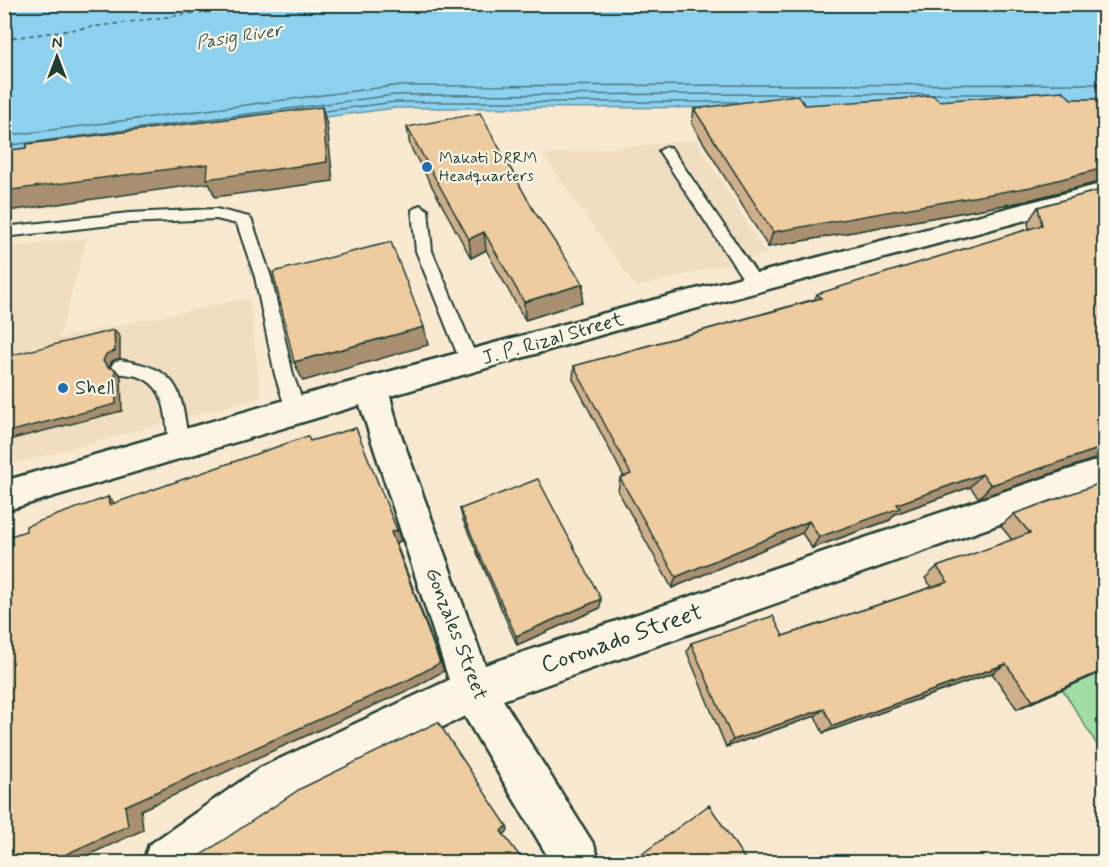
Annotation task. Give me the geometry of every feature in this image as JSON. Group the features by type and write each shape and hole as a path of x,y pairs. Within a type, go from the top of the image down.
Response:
{"main road":[{"name":"J. P. Rizal Street","path":"4,495 642,313 1104,191"},
{"name":"Gonzales Street","path":"372,389 381,424 473,690 577,862"},
{"name":"Coronado Street","path":"166,862 276,784 473,690 1104,473"}],"lane":[{"path":"666,151 755,284"},
{"path":"420,210 424,250 470,363"},
{"path":"4,232 140,218 216,214 244,221 263,277 284,375 296,410"},
{"path":"120,367 137,368 160,379 170,389 179,446"}],"shaded area":[{"path":"696,140 766,254 636,287 543,155"},
{"path":"87,238 59,338 249,298 261,397 5,466 5,248"}],"green space":[{"path":"1104,671 1104,756 1061,687"}],"water":[{"name":"Pasig River","path":"17,5 1104,5 1104,107 395,108 5,159 5,7"}],"building":[{"path":"1063,91 1071,99 1104,99 1104,168 1031,187 773,232 694,109 797,95 805,105 933,95 939,101"},
{"path":"322,107 327,162 207,179 208,164 4,191 4,151 26,148 27,144"},
{"path":"480,113 534,211 583,284 524,302 484,232 469,239 407,127"},
{"path":"1104,189 1104,447 991,485 982,474 897,504 900,508 819,537 809,521 676,577 620,478 631,474 574,366 821,298 817,294 1042,225 1038,207"},
{"path":"391,242 424,327 294,362 273,272"},
{"name":"Shell","path":"114,330 115,351 106,354 103,361 108,367 115,369 116,404 4,433 4,357"},
{"path":"356,428 397,530 391,532 440,663 410,679 125,806 128,826 49,862 4,862 4,538 26,531 26,526 108,497 109,505 308,436 310,441"},
{"path":"538,479 601,599 516,636 460,509"},
{"path":"1104,482 1104,670 1033,701 1006,664 833,726 824,709 733,740 691,643 773,616 783,636 948,582 937,567 1030,533 1014,514"},
{"path":"438,722 507,826 501,831 524,862 183,862 192,861 300,789"},
{"path":"709,805 747,862 631,862"}],"ferry route":[{"path":"4,39 262,4"}],"place":[{"name":"Makati DRRM Headquarters","path":"427,167"},
{"name":"Shell","path":"63,388"}]}
